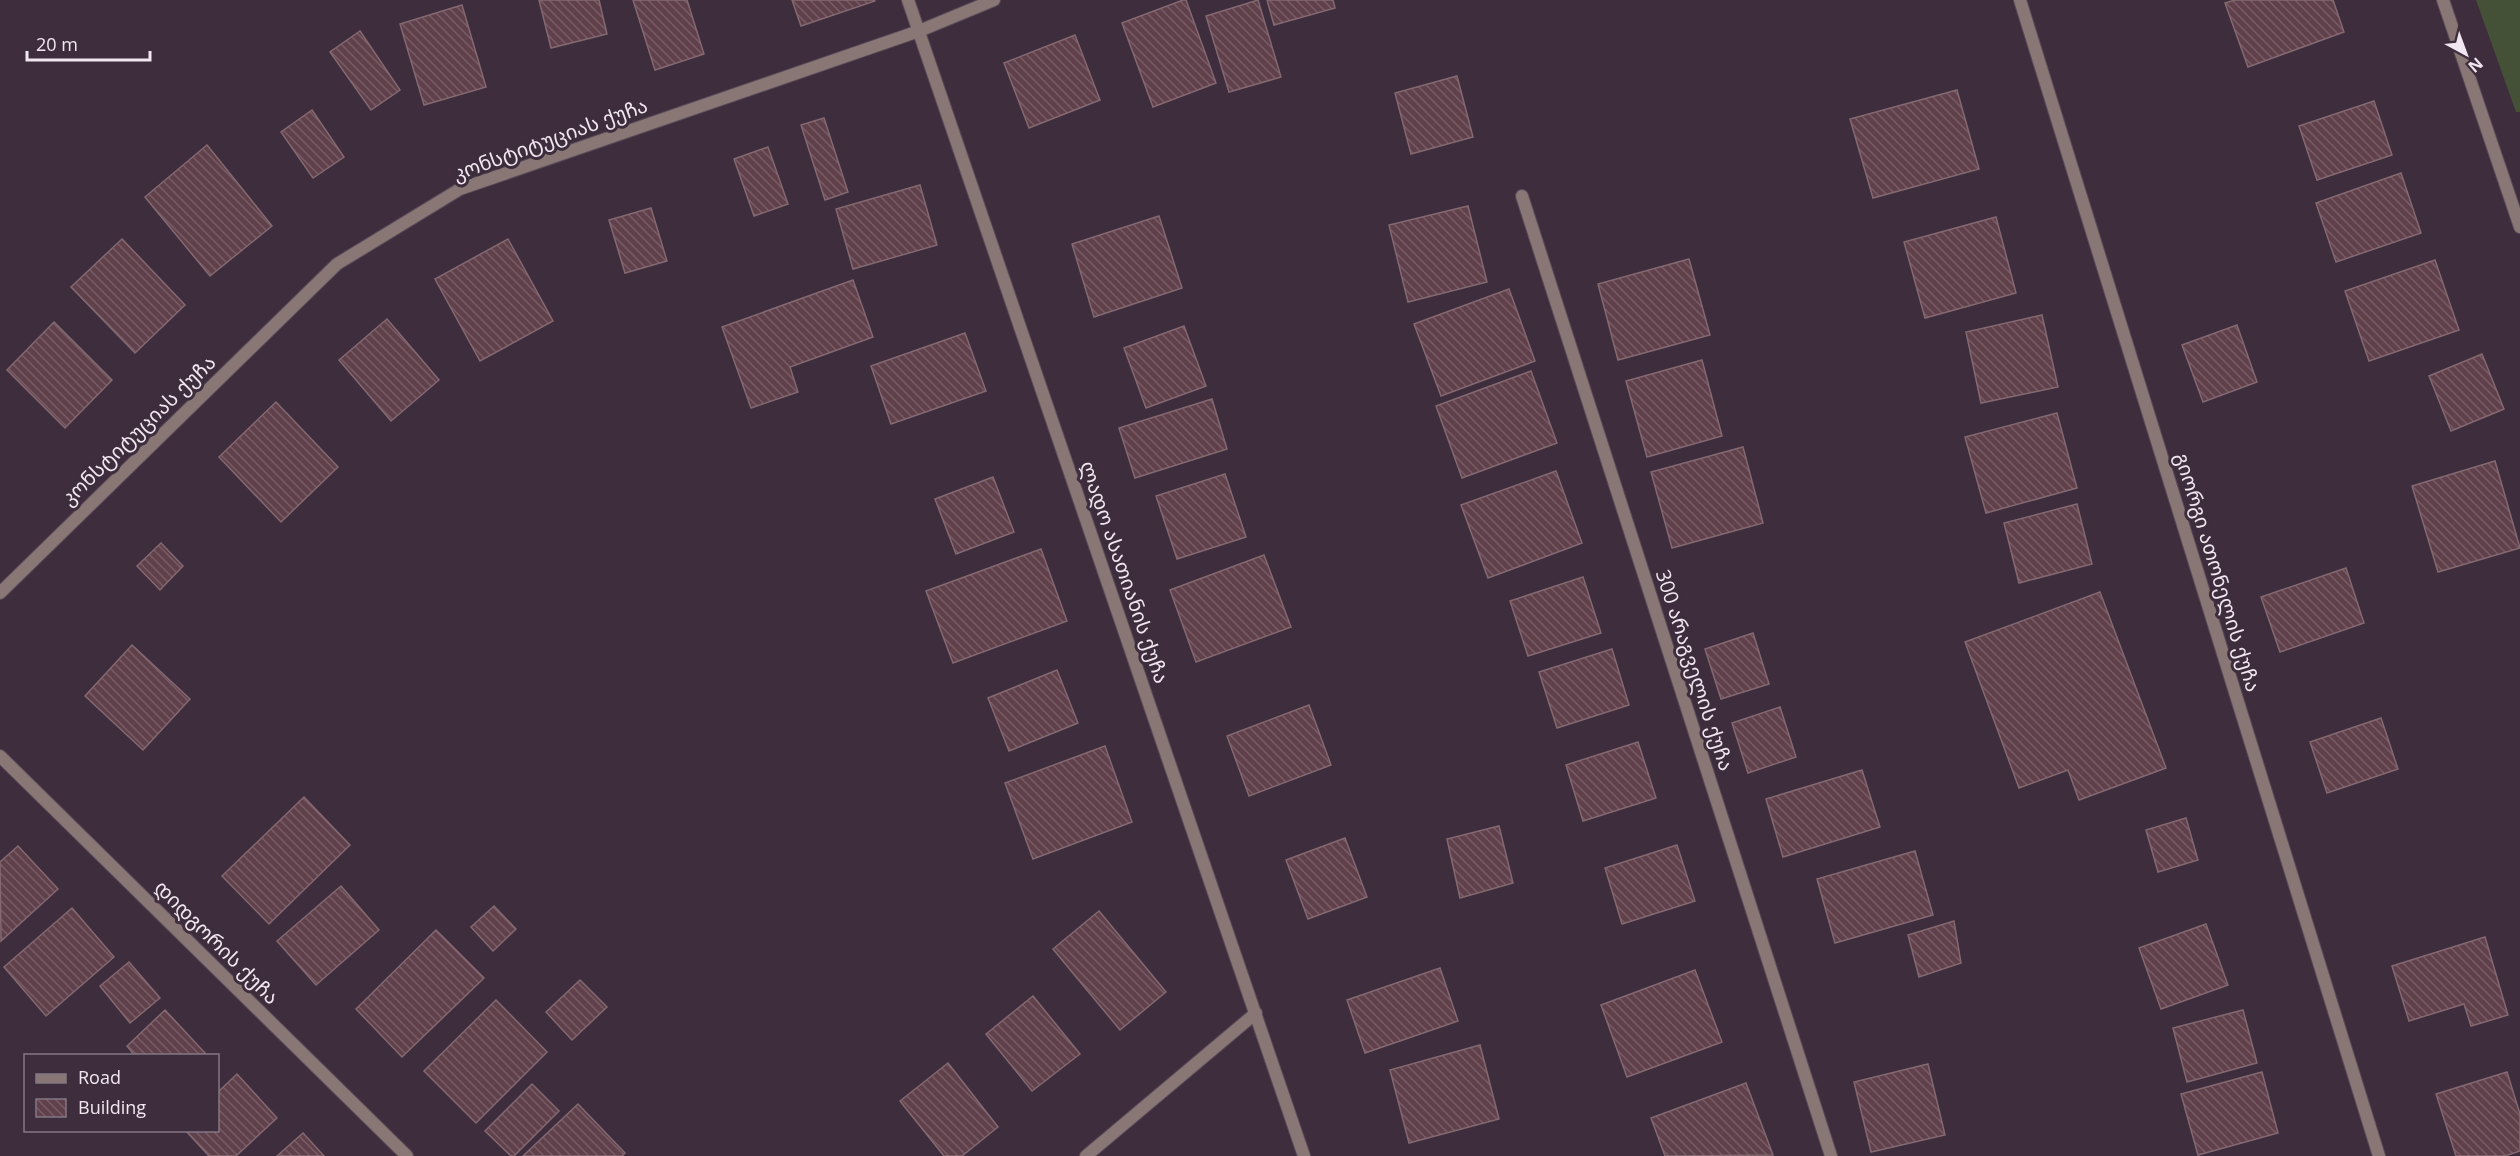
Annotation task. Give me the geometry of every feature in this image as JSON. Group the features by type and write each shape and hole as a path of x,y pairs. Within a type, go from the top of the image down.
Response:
{"street":[{"name":"ლადო ასათიანის ქუჩა","path":"908,0 1304,1156"},
{"name":"კონსტიტუციას ქუჩა","path":"0,593 337,264 460,189 919,31 994,0"},
{"name":"გიორგი ათონელის ქუჩა","path":"2019,0 2379,1156"},
{"path":"2443,0 2520,226"},
{"name":"300 არაგველის ქუჩა","path":"1522,196 1831,1156"},
{"name":"დიდგორის ქუჩა","path":"0,756 407,1156"},
{"path":"1086,1156 1256,1013"}],"green space":[{"path":"2476,0 2520,0 2520,112 2516,112"}],"building":[{"path":"539,0 599,0 607,34 551,48"},
{"path":"633,0 687,0 704,54 655,70"},
{"path":"792,0 874,0 875,1 801,26"},
{"path":"1186,0 1216,83 1153,107 1122,23"},
{"path":"1258,0 1281,77 1229,92 1206,16"},
{"path":"1267,0 1333,0 1335,8 1274,25"},
{"path":"2235,0 2333,0 2344,32 2248,67 2225,3"},
{"path":"462,5 486,87 424,105 400,24"},
{"path":"360,31 400,90 371,110 330,52"},
{"path":"1075,35 1100,100 1029,128 1004,63"},
{"path":"1457,76 1473,137 1411,154 1395,93"},
{"path":"1957,90 1979,169 1873,198 1850,119"},
{"path":"2374,101 2392,155 2317,180 2299,126"},
{"path":"312,110 344,157 313,178 281,132"},
{"path":"824,118 848,192 825,200 801,125"},
{"path":"207,145 272,226 210,276 145,197"},
{"path":"768,147 788,204 754,216 734,159"},
{"path":"2401,173 2421,233 2336,262 2316,203"},
{"path":"920,185 937,245 853,269 836,209"},
{"path":"1468,206 1487,282 1408,302 1389,225"},
{"path":"651,208 667,261 625,273 609,220"},
{"path":"1159,216 1182,288 1094,317 1072,244"},
{"path":"1996,217 2016,293 1925,318 1904,242"},
{"path":"122,239 185,305 135,353 71,287"},
{"path":"508,239 553,321 480,361 435,279"},
{"path":"1689,259 1710,335 1618,360 1598,284"},
{"path":"2435,260 2459,330 2369,361 2345,291"},
{"path":"853,280 873,337 790,367 798,392 751,408 722,327"},
{"path":"1509,289 1535,361 1441,396 1414,324"},
{"path":"2042,315 2058,387 1981,403 1966,332"},
{"path":"387,319 439,380 391,421 339,360"},
{"path":"54,322 112,380 65,428 7,370"},
{"path":"2237,325 2257,382 2203,402 2182,345"},
{"path":"1184,326 1206,386 1146,408 1124,348"},
{"path":"965,333 986,391 891,424 871,366"},
{"path":"2482,354 2504,409 2451,431 2429,376"},
{"path":"1702,360 1722,436 1647,457 1626,381"},
{"path":"1531,371 1557,443 1462,478 1436,406"},
{"path":"1212,399 1227,449 1135,478 1119,428"},
{"path":"276,402 338,467 281,522 219,457"},
{"path":"2057,413 2077,488 1986,513 1965,437"},
{"path":"1743,447 1763,523 1672,548 1651,472"},
{"path":"2495,461 2520,548 2438,572 2412,486"},
{"path":"1556,471 1582,543 1488,578 1461,505"},
{"path":"1225,474 1246,537 1177,559 1156,496"},
{"path":"993,477 1014,532 956,554 935,499"},
{"path":"2077,504 2092,564 2019,583 2004,523"},
{"path":"161,543 183,566 160,590 137,566"},
{"path":"1041,549 1067,621 953,663 926,591"},
{"path":"1264,555 1291,627 1196,662 1170,590"},
{"path":"2346,568 2364,623 2280,652 2261,597"},
{"path":"1583,577 1601,633 1528,656 1510,601"},
{"path":"2100,592 2166,768 2079,800 2068,770 2019,788 1965,642"},
{"path":"1753,633 1769,684 1721,699 1705,649"},
{"path":"132,645 190,699 143,750 85,696"},
{"path":"1612,649 1629,705 1557,728 1539,672"},
{"path":"1057,670 1078,723 1009,751 988,698"},
{"path":"1309,705 1331,765 1249,796 1227,736"},
{"path":"1780,707 1796,757 1748,773 1732,723"},
{"path":"2381,718 2398,769 2327,793 2310,742"},
{"path":"1638,742 1656,798 1583,821 1566,765"},
{"path":"1105,746 1132,822 1033,859 1005,783"},
{"path":"1862,770 1880,827 1783,857 1766,799"},
{"path":"304,797 350,845 269,924 222,876"},
{"path":"2186,818 2198,860 2158,872 2146,830"},
{"path":"1499,826 1513,883 1460,898 1447,839"},
{"path":"1345,838 1367,897 1308,919 1286,860"},
{"path":"1677,845 1695,901 1622,924 1605,868"},
{"path":"18,846 58,889 1,941 0,862"},
{"path":"1915,851 1933,915 1835,943 1817,879"},
{"path":"341,886 379,930 316,985 277,941"},
{"path":"494,906 516,929 493,951 471,927"},
{"path":"72,908 114,957 46,1016 4,967"},
{"path":"1099,911 1166,992 1120,1030 1053,949"},
{"path":"1954,921 1961,963 1919,977 1908,935"},
{"path":"2206,924 2228,985 2161,1009 2139,948"},
{"path":"436,930 484,978 402,1057 356,1009"},
{"path":"2485,937 2508,1015 2471,1026 2464,1004 2409,1021 2392,966"},
{"path":"129,962 160,998 130,1023 100,986"},
{"path":"1440,968 1458,1021 1365,1053 1347,1000"},
{"path":"1695,970 1722,1042 1627,1077 1601,1005"},
{"path":"580,980 607,1007 572,1040 546,1012"},
{"path":"1033,996 1080,1054 1032,1091 986,1034"},
{"path":"496,1000 547,1052 476,1123 424,1071"},
{"path":"165,1010 205,1053 133,1054 127,1046"},
{"path":"2243,1010 2257,1063 2187,1082 2173,1028"},
{"path":"1480,1045 1499,1119 1409,1143 1390,1070"},
{"path":"948,1063 998,1127 962,1156 944,1156 900,1101"},
{"path":"1928,1064 1945,1135 1871,1152 1854,1082"},
{"path":"2262,1072 2278,1133 2198,1155 2181,1094"},
{"path":"2507,1072 2520,1114 2520,1151 2505,1156 2456,1156 2436,1094"},
{"path":"237,1074 277,1118 236,1156 209,1156 187,1132 219,1132 219,1091"},
{"path":"1746,1083 1773,1155 1665,1156 1651,1118"},
{"path":"532,1084 559,1111 514,1156 511,1156 485,1131"},
{"path":"578,1104 625,1153 622,1156 523,1156"},
{"path":"303,1133 324,1156 277,1156"}]}
